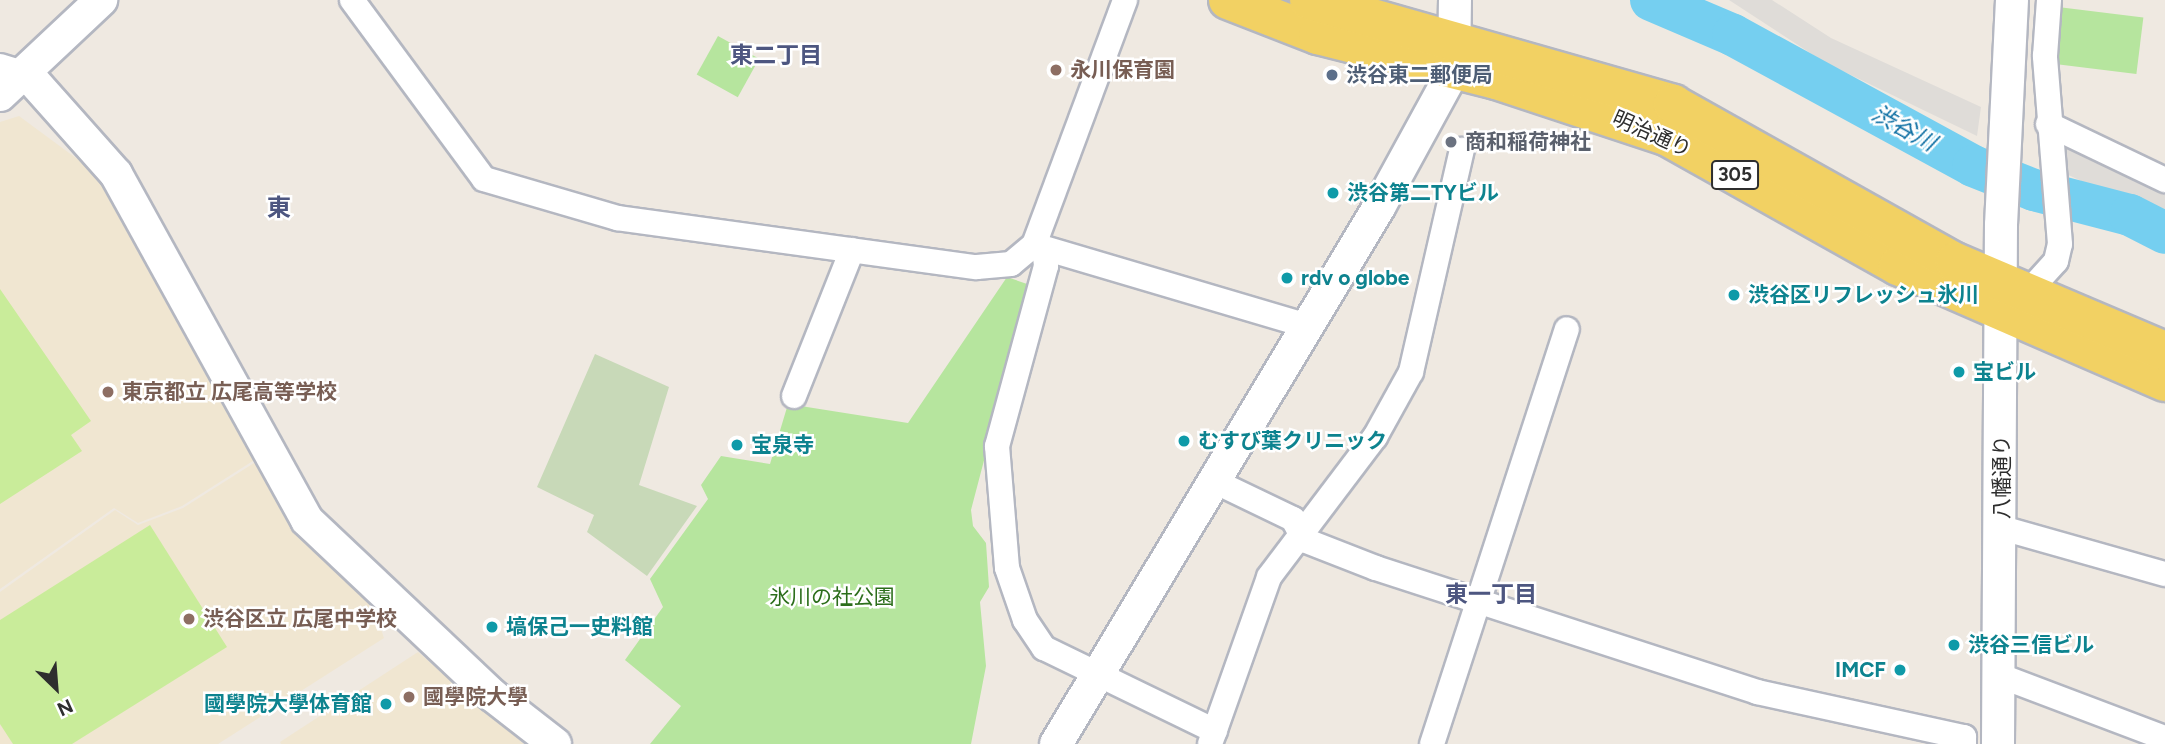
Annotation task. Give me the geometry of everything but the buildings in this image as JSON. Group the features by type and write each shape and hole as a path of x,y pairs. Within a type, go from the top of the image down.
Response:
{"main road":[{"name":"明治通り","path":"1228,0 1318,35 1456,56 1672,104 2165,382"},
{"name":"明治通り","path":"1309,0 1456,56"},
{"name":"明治通り","path":"2012,296 2165,351"}],"street":[{"path":"0,95 13,70 101,0"},
{"path":"352,0 484,179 617,218 977,267 1011,264 1039,247 1304,325"},
{"path":"1125,0 1039,247 1046,266 997,446 1007,568 1037,642 1212,738 1269,577 1375,437 1411,372 1462,150"},
{"path":"1056,744 1304,325 1379,207 1456,56 1455,0"},
{"name":"八幡通り","path":"1998,744 2001,528 2012,296 2001,210 2012,0"},
{"path":"2012,296 2056,261 2059,233 2048,124 2049,0"},
{"path":"13,70 116,174 307,520 492,695 555,744"},
{"path":"2048,124 2165,180"},
{"path":"794,396 852,250"},
{"path":"1432,744 1567,329"},
{"path":"1214,481 1293,519 1304,540 1478,602 1757,692 1964,737 1964,744"},
{"path":"2001,528 2165,574"},
{"path":"1997,675 2165,738"}],"shaded area":[{"path":"1729,0 1772,0 1831,38 1981,107 1977,136 1824,62"},
{"name":"東京都立 広尾高等学校","path":"19,116 99,175 256,459 182,506 138,523 114,508 0,589 0,122"},
{"path":"2060,142 2165,191 2165,220 2062,172"},
{"name":"渋谷区立 広尾中学校","path":"257,461 371,599 384,638 218,744 0,744 0,592 115,510 138,525 183,508"},
{"name":"國學院大學","path":"418,652 524,744 281,744 280,742"}],"green space":[{"path":"2058,7 2143,17 2136,74 2051,64"},
{"path":"718,36 759,59 738,97 697,74"},
{"name":"氷川の社公園","path":"1007,277 1030,285 971,510 973,526 986,543 989,587 980,602 986,666 971,744 650,744 681,706 625,660 663,607 650,579 708,499 701,485 721,456 770,464 788,404 908,423"},
{"path":"0,289 91,421 71,435 82,451 0,504"},
{"path":"595,354 669,387 639,485 697,506 647,576 587,532 594,515 537,487"},
{"path":"150,525 227,647 72,744 13,744 0,724 0,620"}],"waterway":[{"name":"渋谷川","path":"1651,0 1733,35 1973,166 2034,190 2130,215 2165,233"}],"place":[{"name":"永川保育園","path":"1056,70"},
{"name":"渋谷東二郵便局","path":"1332,75"},
{"name":"商和稲荷神社","path":"1451,142"},
{"name":"渋谷第二TYビル","path":"1333,193"},
{"name":"rdv o globe","path":"1287,278"},
{"name":"渋谷区リフレッシュ氷川","path":"1734,295"},
{"name":"宝ビル","path":"1959,372"},
{"name":"東京都立 広尾高等学校","path":"108,392"},
{"name":"むすび葉クリニック","path":"1184,441"},
{"name":"宝泉寺","path":"737,445"},
{"name":"渋谷区立 広尾中学校","path":"189,619"},
{"name":"塙保己一史料館","path":"492,627"},
{"name":"渋谷三信ビル","path":"1954,645"},
{"name":"IMCF","path":"1900,670"},
{"name":"國學院大學","path":"409,697"},
{"name":"國學院大學体育館","path":"386,704"}],"district":[{"name":"東二丁目","path":"776,55"},
{"name":"東","path":"279,208"},
{"name":"東一丁目","path":"1491,594"}]}
